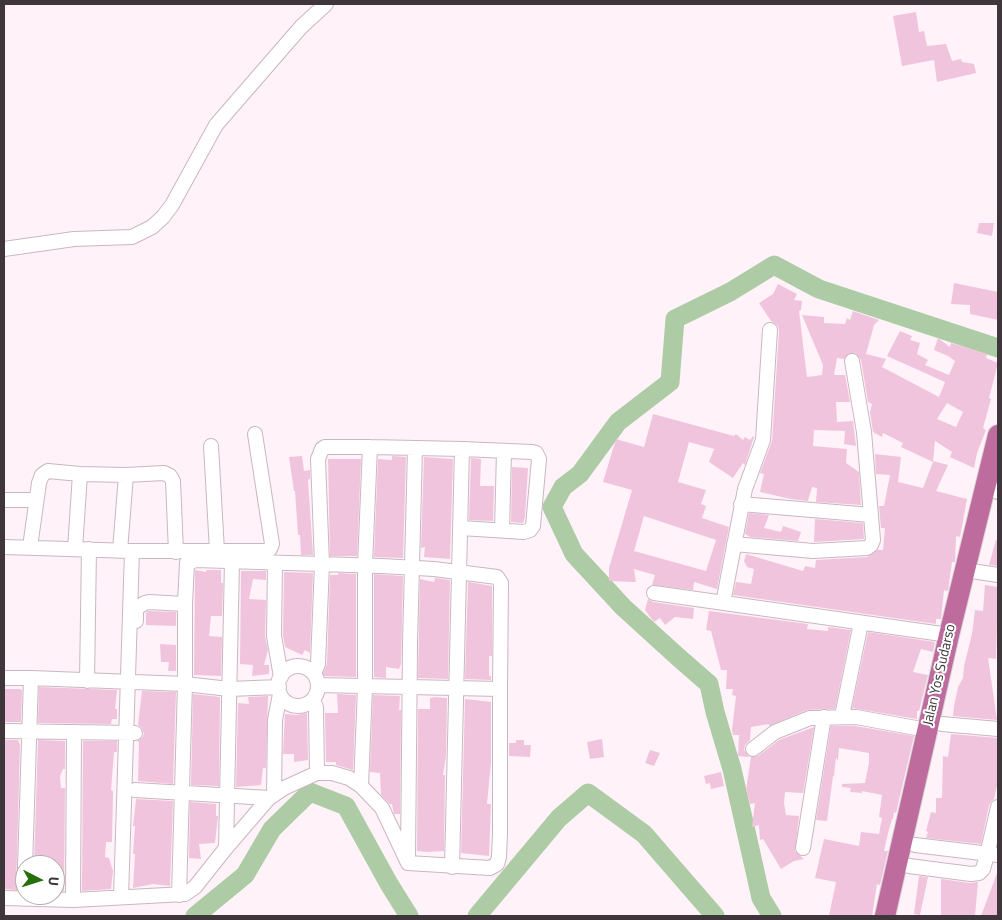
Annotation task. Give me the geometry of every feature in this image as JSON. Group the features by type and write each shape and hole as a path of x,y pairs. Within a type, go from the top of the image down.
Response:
{"highway":[{"name":"Jalan Yos Sudarso","path":"885,916 935,727 971,571 998,435"},
{"name":"Jalan Yos Sudarso","path":"898,916 914,845 949,635 998,488"}],"street":[{"path":"4,249 74,239 132,237 152,227 172,205 216,125 301,27 326,4"},
{"path":"723,602 741,504 750,473 763,440 770,330"},
{"path":"734,544 813,551 867,548 871,545 873,540 863,424 852,361"},
{"path":"4,547 179,552 267,551 272,544 254,434"},
{"path":"212,446 218,551"},
{"path":"275,563 274,636 280,686 286,703 303,706 313,701 318,691 316,680 322,564 319,453 325,447 504,450 536,453 539,459 533,526 530,530 524,532 461,528"},
{"path":"361,786 365,686 365,565 370,447"},
{"path":"408,864 415,449"},
{"path":"452,867 462,449"},
{"path":"502,530 504,450"},
{"path":"30,547 39,483 42,475 48,471 126,475 164,473 170,476 173,481 179,552 179,590"},
{"path":"80,474 87,681"},
{"path":"126,475 126,551 132,682"},
{"path":"4,500 36,500"},
{"path":"741,504 870,515"},
{"path":"178,895 182,792 185,604 188,563 196,560 413,567 494,576 500,580 499,860 497,864 490,868 408,864"},
{"path":"226,848 232,561"},
{"path":"971,571 998,575"},
{"path":"654,592 949,635"},
{"path":"126,897 136,610 138,606 149,602 185,604"},
{"path":"842,716 861,622"},
{"path":"271,796 275,720 280,686 289,669 294,667 306,668 316,680 365,686 500,689"},
{"path":"4,678 184,684 230,689 280,686"},
{"path":"25,855 30,678"},
{"path":"313,701 316,707 317,773"},
{"path":"753,749 775,732 810,718 842,716 935,727 998,729"},
{"path":"803,848 824,717"},
{"path":"4,731 131,732"},
{"path":"73,900 74,732"},
{"path":"126,897 135,790 131,732"},
{"path":"65,900 178,895 190,892 271,796 317,773 332,773 349,778 361,786 382,808 408,864"},
{"path":"135,790 227,796 271,796"},
{"path":"910,866 976,874 983,869 993,854 998,807"},
{"path":"914,845 993,854"}],"building":[{"path":"916,12 919,32 924,31 927,46 946,44 952,61 961,59 962,62 974,64 976,73 937,82 934,60 902,66 893,16"},
{"path":"979,223 994,223 992,236 977,233"},
{"path":"954,283 998,292 998,320 970,314 970,305 951,304"},
{"path":"778,284 797,294 794,300 802,301 801,310 799,311 807,377 822,375 823,365 802,315 824,317 824,323 845,324 847,318 850,320 853,311 879,320 874,325 866,354 886,359 882,367 939,397 945,382 887,356 900,331 912,336 910,340 920,343 917,354 928,360 925,365 949,375 955,361 934,350 938,338 950,347 951,343 987,354 986,358 998,363 983,428 986,430 977,453 974,468 950,457 952,452 935,441 933,461 948,465 936,491 967,499 960,537 956,536 955,562 952,562 948,591 944,590 941,619 936,619 936,624 733,595 736,582 751,584 754,569 747,567 744,561 746,554 803,571 805,566 815,568 816,560 867,557 878,550 883,550 885,528 881,528 879,506 884,506 890,475 876,474 875,454 901,457 898,482 923,488 933,462 901,447 903,443 883,433 882,437 873,432 870,412 872,404 868,402 861,360 855,353 850,353 844,359 837,358 834,375 845,375 850,402 836,402 837,422 853,421 856,446 844,444 845,431 814,430 813,446 847,449 846,463 859,472 861,505 816,502 817,488 812,487 808,501 760,492 764,474 760,473 772,441 779,331 778,326 771,321 759,303 773,294","holes":["947,403 963,412 956,427 937,419"]},
{"path":"653,414 734,436 736,434 743,440 745,437 750,440 754,437 745,465 743,463 733,478 709,462 714,449 689,442 678,482 706,490 701,504 706,506 702,518 729,527 717,589 694,582 693,590 652,585 655,575 634,569 636,582 609,581 609,568 632,490 603,482 616,439 644,447","holes":["644,516 716,540 706,571 634,551"]},
{"path":"302,456 304,471 310,470 310,479 308,480 313,555 301,555 295,491 289,457"},
{"path":"392,456 406,457 403,558 374,557 378,459 392,460"},
{"path":"424,457 453,459 450,559 424,557 425,547 421,548"},
{"path":"471,458 481,459 480,486 494,486 493,521 469,520"},
{"path":"328,459 361,459 357,556 330,556"},
{"path":"512,467 528,468 523,523 511,522"},
{"path":"749,513 769,515 764,528 781,532 783,526 801,532 798,541 750,537 745,534"},
{"path":"815,519 863,523 864,539 814,542"},
{"path":"996,540 998,541 998,566 989,565"},
{"path":"195,570 206,572 206,570 221,570 221,583 223,583 222,616 211,616 209,636 222,637 221,676 194,675"},
{"path":"241,571 266,571 266,580 253,579 249,599 266,600 265,636 268,650 264,665 269,665 269,674 252,676 253,665 240,664"},
{"path":"284,572 313,573 310,653 305,650 302,655 285,647 283,635"},
{"path":"338,573 356,574 356,677 322,676 327,664 330,575 338,575"},
{"path":"374,574 403,576 401,664 399,669 386,667 386,678 374,677"},
{"path":"435,578 450,580 448,679 418,678 420,579 434,582"},
{"path":"468,582 492,586 492,656 489,656 489,676 491,676 491,680 465,679"},
{"path":"985,585 998,587 996,659 988,658 997,720 953,716 958,687 963,678 975,610 983,611"},
{"path":"648,599 653,602 694,608 693,619 675,617 665,625 660,618 654,622 645,610"},
{"path":"148,611 176,612 176,626 146,625 146,613"},
{"path":"709,611 808,624 807,629 828,631 828,627 851,630 835,709 807,710 769,726 769,724 751,727 750,740 745,745 744,750 749,757 738,756 739,735 733,735 732,730 736,696 732,695 733,689 726,689 727,670 721,670 711,631 706,630"},
{"path":"868,632 935,642 933,652 921,649 913,672 928,675 919,711 917,711 917,719 852,708"},
{"path":"160,644 176,645 176,671 168,671 169,662 161,662"},
{"path":"39,687 117,690 115,709 117,709 117,719 112,719 111,724 38,723"},
{"path":"4,689 22,690 21,722 4,722"},
{"path":"142,691 176,692 173,784 138,781 139,742 137,741 144,734 142,728 138,725"},
{"path":"193,694 220,697 219,786 191,785"},
{"path":"337,694 356,695 353,770 336,765 336,762 326,762 325,713 338,713"},
{"path":"373,695 400,696 400,814 394,814 392,804 381,795 380,773 370,772"},
{"path":"268,696 266,768 263,768 261,785 236,787 238,703 249,704 248,697"},
{"path":"430,698 447,698 446,756 443,775 445,775 444,851 427,852 417,851 418,709 430,709"},
{"path":"465,699 491,702 491,762 487,804 491,804 489,856 461,853"},
{"path":"307,713 308,760 294,762 294,754 283,754 285,714 297,715"},
{"path":"831,726 855,726 914,736 896,813 894,812 888,833 884,851 888,851 880,885 877,884 872,916 829,916 836,882 815,878 824,839 859,846 861,832 879,834 882,818 879,817 882,795 862,791 862,793 850,792 851,788 842,787 842,784 865,783 869,753 839,748 838,761 836,757 827,821 816,820"},
{"path":"814,727 803,793 785,792 784,803 786,815 799,816 795,851 804,859 794,861 781,869 763,839 760,840 759,825 752,827 755,803 750,804 746,790 751,757 758,756 779,740"},
{"path":"951,734 998,738 998,781 994,799 989,805 981,844 926,838 931,812 936,813 936,798 942,798 943,756 948,757"},
{"path":"602,739 604,757 590,759 587,742"},
{"path":"4,740 18,740 20,745 15,890 4,889"},
{"path":"38,740 65,741 65,769 63,769 60,776 61,788 65,788 64,855 34,855"},
{"path":"516,740 524,740 524,745 531,745 530,757 509,756 509,743 516,743"},
{"path":"83,741 117,741 117,752 114,752 111,790 113,791 112,842 106,842 105,857 109,858 113,871 111,889 82,891"},
{"path":"650,750 660,753 654,766 645,763"},
{"path":"721,772 724,786 711,789 710,783 706,784 704,776"},
{"path":"136,799 173,801 170,886 153,884 133,888 135,826 133,826"},
{"path":"190,802 216,804 216,816 218,816 215,843 199,844 201,859 189,858"},
{"path":"997,873 998,916 981,916"},
{"path":"919,876 928,877 920,915 914,914"},
{"path":"941,879 970,883 978,882 975,916 941,916"}],"waterway":[{"path":"772,916 761,898 732,769 715,712 709,684 623,607 574,554 552,507 563,487 580,474 618,422 670,382 675,319 730,292 774,265 819,289 998,348"},
{"path":"195,916 245,875 272,829 310,792 346,806 409,916"},
{"path":"477,916 559,818 588,793 644,834 715,916"}]}
